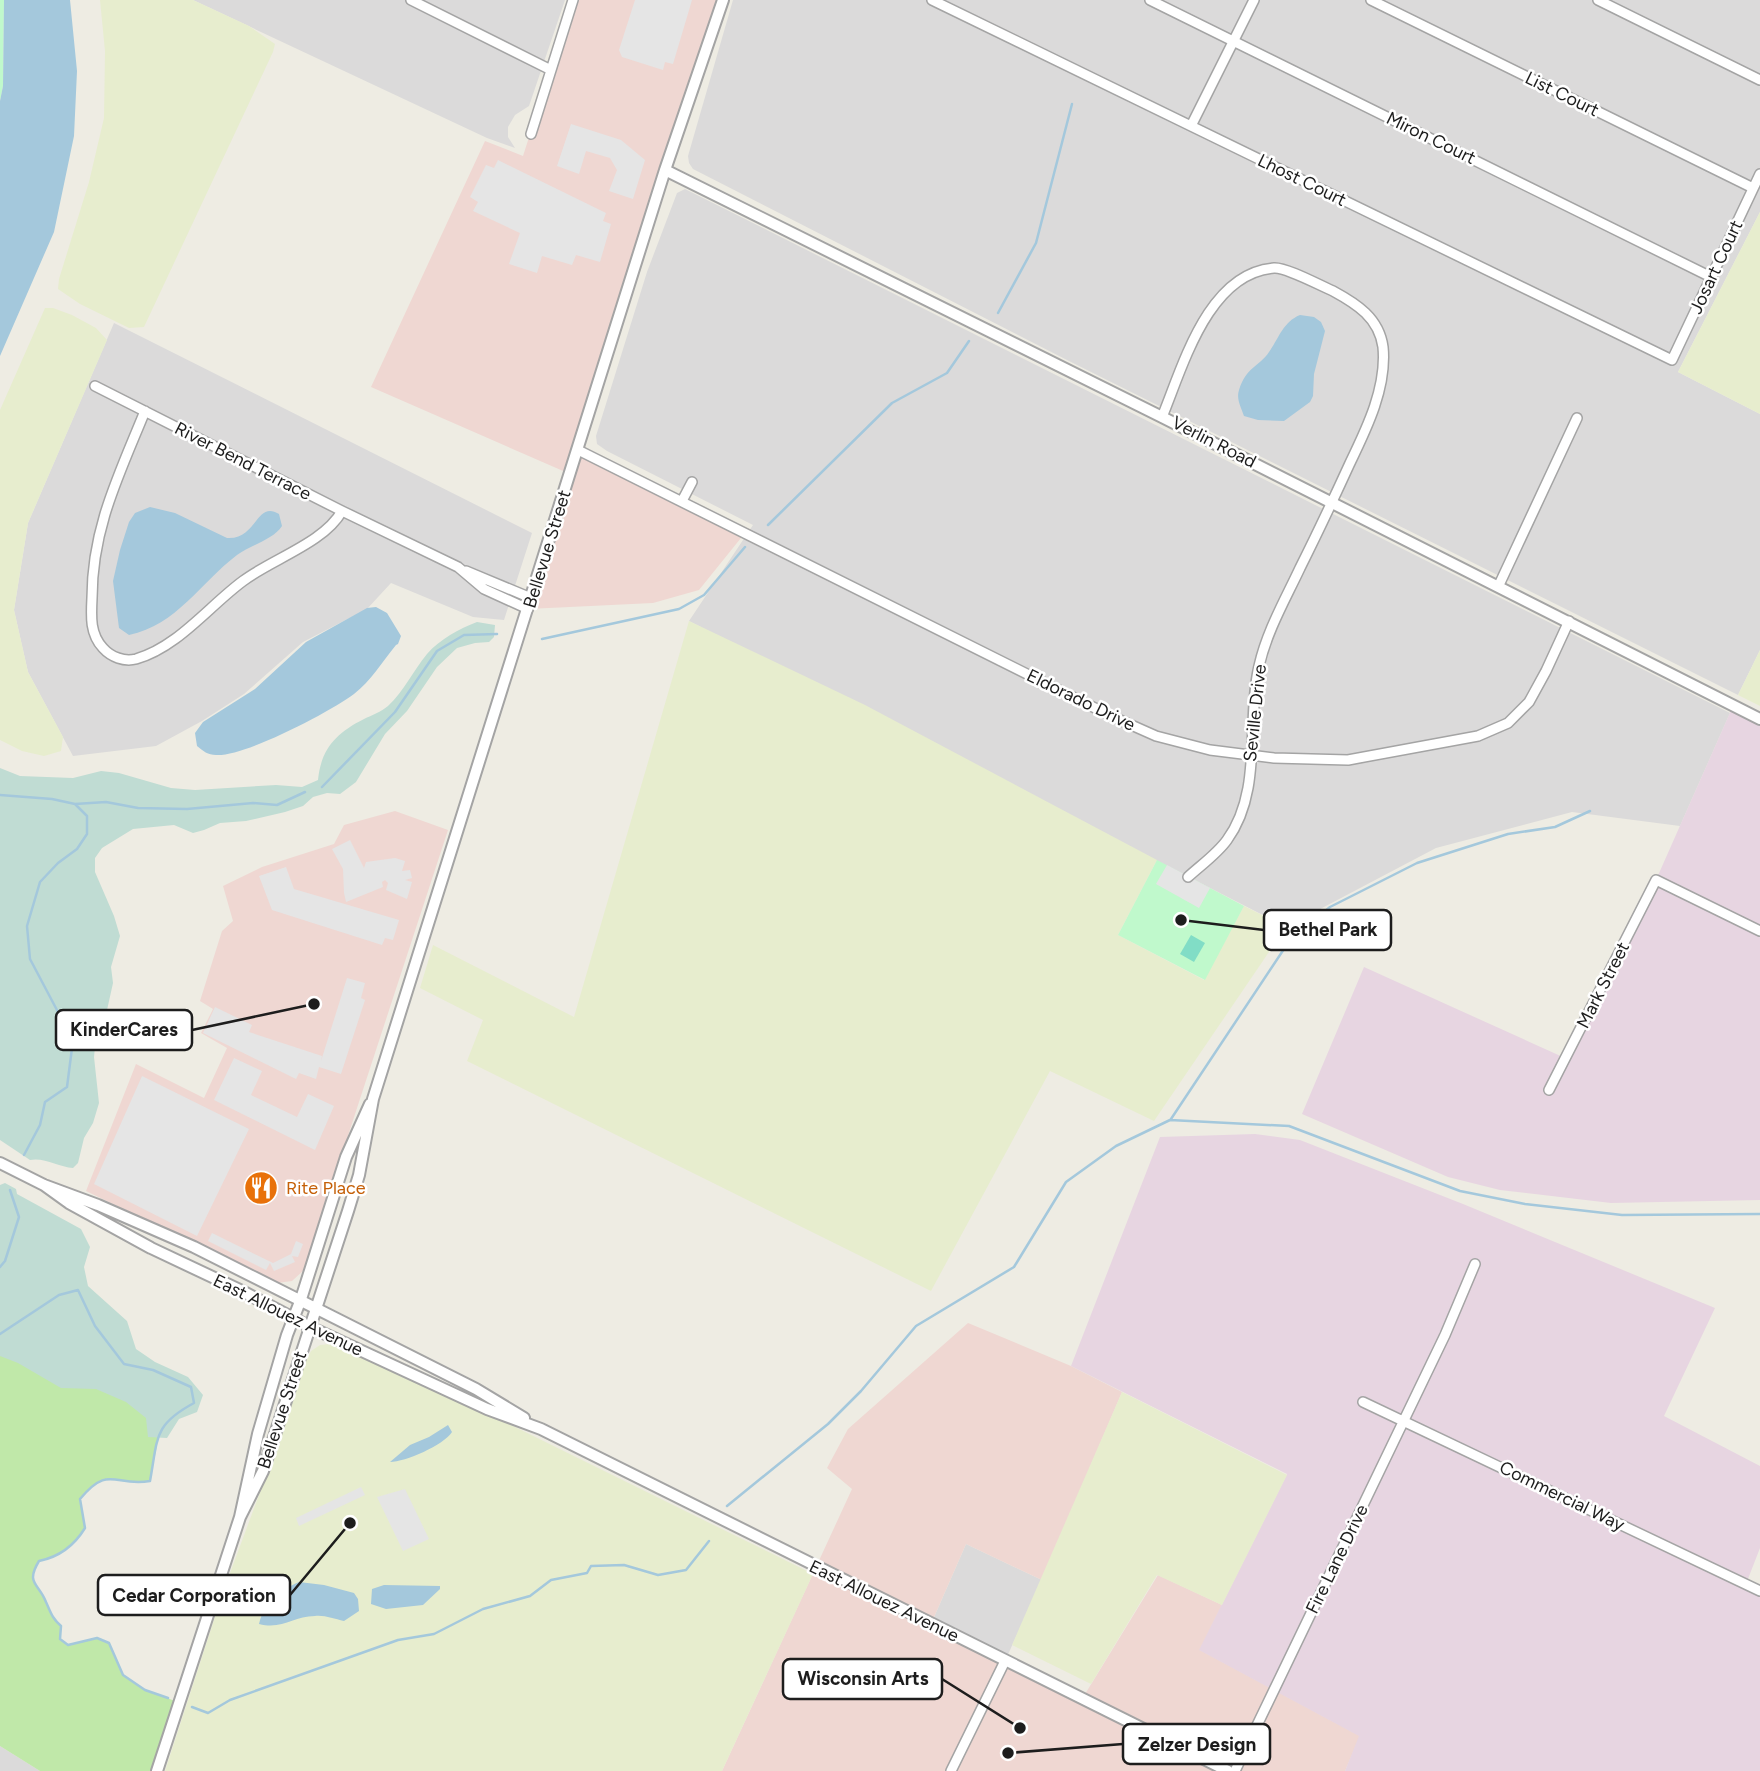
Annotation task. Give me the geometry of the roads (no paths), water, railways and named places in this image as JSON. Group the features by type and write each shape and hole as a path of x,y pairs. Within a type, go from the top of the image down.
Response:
{"street":[{"path":"411,0 551,70"},
{"path":"531,134 573,0"},
{"name":"Bellevue Street","path":"240,1517 263,1471 317,1307 359,1175 373,1098 665,170 723,0"},
{"name":"Lhost Court","path":"932,0 1672,360"},
{"name":"Miron Court","path":"1150,0 1712,277"},
{"path":"1191,126 1254,0"},
{"name":"List Court","path":"1371,0 1753,188"},
{"path":"1598,0 1760,80"},
{"name":"Verlin Road","path":"665,170 1162,416 1760,719"},
{"name":"Josart Court","path":"1672,360 1760,174"},
{"path":"1162,416 1198,328 1219,300 1244,277 1276,268 1330,290 1366,311 1378,328 1383,348 1381,385 1358,446 1332,503"},
{"name":"River Bend Terrace","path":"95,386 458,567 484,589 530,604"},
{"path":"145,411 103,516 92,570 92,626 100,645 118,659 134,660 176,637 245,579 336,523 342,511"},
{"path":"1499,585 1577,418"},
{"name":"Eldorado Drive","path":"578,450 1156,736 1210,750 1274,758 1348,760 1478,736 1508,723 1529,702 1569,621"},
{"path":"682,501 692,482"},
{"name":"Seville Drive","path":"1188,877 1226,842 1245,806 1258,668 1267,637 1332,503"},
{"name":"Mark Street","path":"1549,1090 1656,880 1760,931"},
{"name":"Bellevue Street","path":"157,1771 240,1517 258,1434 293,1318 346,1157 373,1098"},
{"name":"East Allouez Avenue","path":"0,1163 44,1185 148,1226 301,1299 476,1389 541,1429 1227,1771"},
{"name":"East Allouez Avenue","path":"44,1185 69,1203 152,1248 293,1318 487,1409 541,1429"},
{"name":"Fire Lane Drive","path":"1235,1771 1404,1420 1475,1264"},
{"name":"Commercial Way","path":"1363,1402 1760,1591"},
{"path":"951,1771 1005,1661"}],"waterway":[{"path":"998,313 1036,243 1072,104"},
{"path":"768,525 892,403 947,373 969,341"},
{"path":"542,639 679,609 704,595 745,547"},
{"path":"322,787 395,712 437,651 464,635 497,634"},
{"path":"75,804 106,802 138,808 187,809 253,803 277,805 305,792"},
{"path":"0,795 52,799 75,804 87,816 87,834 77,849 58,863 40,882 27,926 30,959 58,1012 72,1048 67,1087 45,1102 40,1125 24,1155"},
{"path":"1171,1119 1290,940 1330,907 1417,863 1508,834 1555,827 1590,811"},
{"path":"727,1506 828,1424 861,1391 916,1326 1014,1267 1066,1182 1116,1146 1170,1120 1289,1126 1460,1191 1525,1204 1622,1215 1760,1214"},
{"path":"0,1267 5,1261 19,1217 10,1190"},
{"path":"0,1334 59,1295 78,1290 95,1326 124,1364 153,1370 191,1387 194,1403 171,1418 160,1434 150,1481 112,1479 98,1482 90,1488 80,1499 85,1528 65,1550 39,1561 33,1574 35,1583 61,1626 60,1639 68,1645 97,1638 109,1643 123,1675 145,1690 168,1698"},
{"path":"192,1707 208,1713 230,1700 398,1640 434,1634 483,1609 530,1596 551,1580 587,1573 591,1566 624,1565 658,1575 686,1570 709,1541"}],"place":[{"name":"Bethel Park","path":"1181,920"},
{"name":"KinderCares","path":"314,1004"},
{"name":"Rite Place","path":"261,1188"},
{"name":"Cedar Corporation","path":"350,1523"},
{"name":"Wisconsin Arts","path":"1020,1728"},
{"name":"Zelzer Design","path":"1008,1753"}]}
